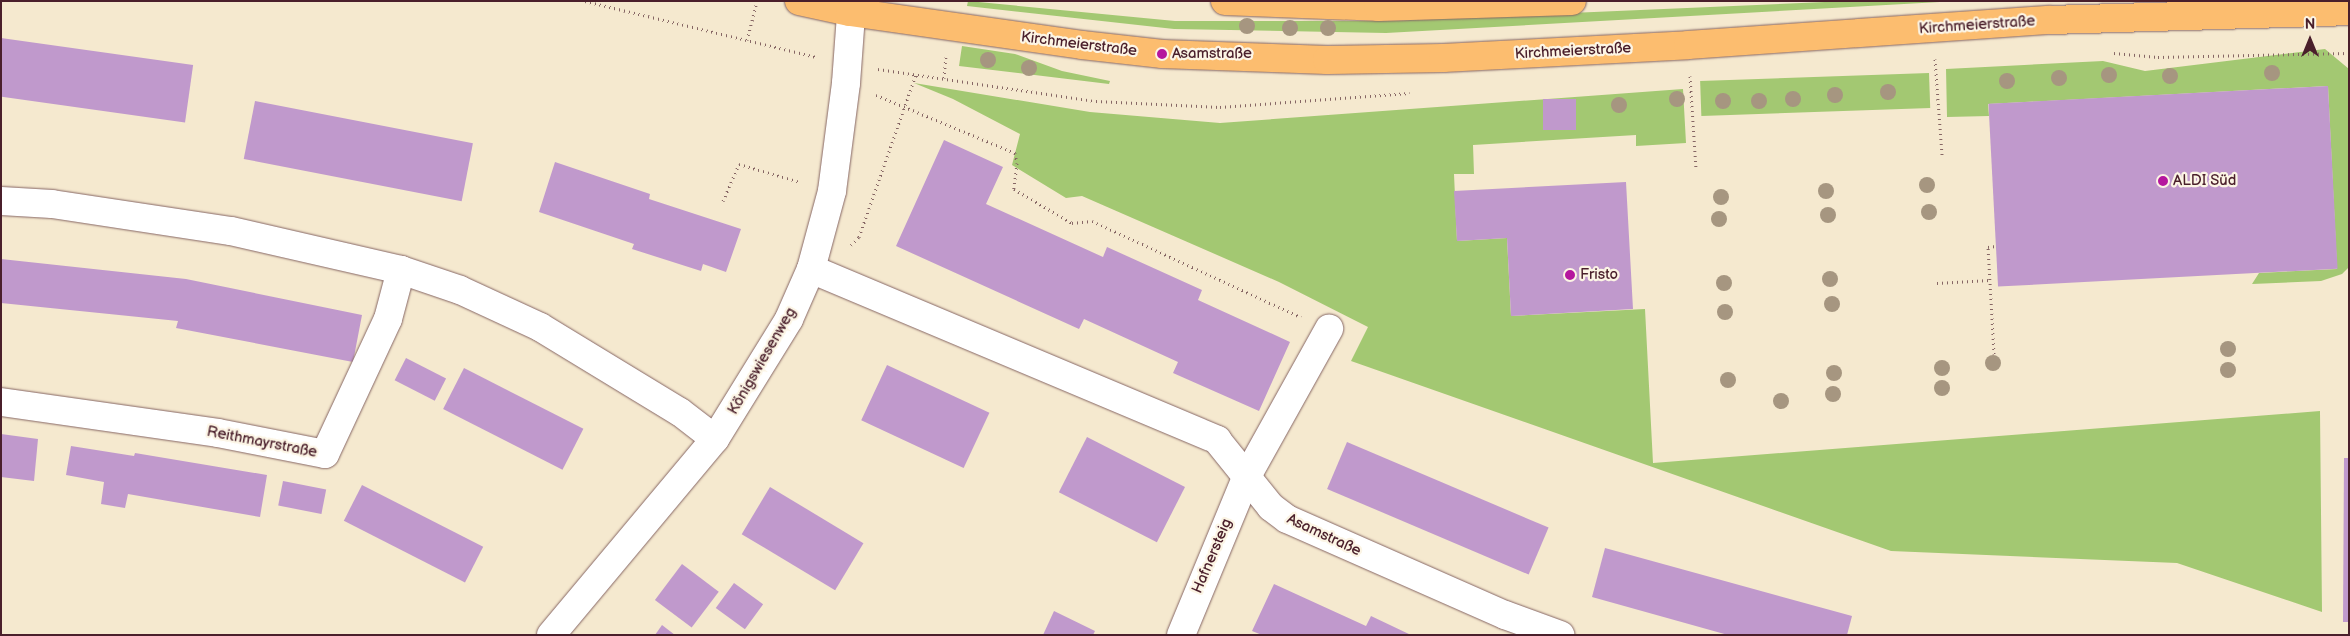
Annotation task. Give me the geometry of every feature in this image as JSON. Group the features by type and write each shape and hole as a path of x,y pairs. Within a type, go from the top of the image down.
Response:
{"main road":[{"name":"Kirchmeierstraße","path":"800,1 851,6 1142,52 1327,60 1668,46 2050,20 2347,14"},
{"path":"1225,1 1378,7 1572,1"}],"street":[{"name":"Königswiesenweg","path":"551,635 715,439 766,361 790,319 811,269 832,191 846,83 851,6"},
{"path":"1,201 52,204 231,231 401,270 460,290 540,327 680,412 715,439"},
{"name":"Asamstraße","path":"811,269 1217,440 1230,452 1246,478 1271,507 1287,519 1505,615 1560,635"},
{"name":"Reithmayrstraße","path":"1,402 218,433 325,454 388,319 401,270"},
{"name":"Hafnersteig","path":"1181,635 1246,478 1329,329"}],"path":[{"path":"747,40 757,1"},
{"path":"1935,58 1942,155"},
{"path":"1690,72 1696,168"},
{"path":"857,242 916,74"},
{"path":"906,106 1015,154 1018,164 1014,190 1072,223 1092,221 1329,329"},
{"path":"723,201 739,164 793,179"},
{"path":"1994,354 1988,247 1996,246"},
{"path":"1937,283 1990,280"}],"green space":[{"path":"968,1 1175,21 1387,21 1848,1 1958,1 1386,33 1174,29 967,6"},
{"path":"962,46 1015,54 1062,71 1110,81 1109,84 959,66"},
{"path":"2325,49 2349,69 2349,267 2342,274 2321,281 2252,284 2259,273 2337,269 2328,86 1988,104 1989,116 1947,117 1946,69 2103,61 2145,71"},
{"path":"1929,73 1930,108 1701,116 1700,81"},
{"path":"914,83 1090,112 1220,123 1683,89 1686,143 1636,146 1636,135 1473,145 1474,174 1454,174 1457,241 1507,238 1511,316 1645,309 1653,463 2320,411 2322,612 2177,563 1891,551 1351,361 1368,327 1279,282 1082,196 1066,198 1012,165 1020,134 953,99"}],"building":[{"path":"1,38 193,65 185,122 1,97"},
{"name":"ALDI Süd","path":"2328,86 2338,269 1998,287 1988,104"},
{"path":"1543,99 1576,99 1576,130 1543,130"},
{"path":"255,101 473,143 462,201 244,159"},
{"path":"944,140 1003,167 986,204 1103,257 1107,247 1202,290 1198,300 1290,342 1259,411 1173,373 1178,362 1084,319 1079,329 896,246"},
{"path":"555,162 650,194 649,199 741,229 726,272 703,264 701,271 632,249 634,244 539,212"},
{"name":"Fristo","path":"1626,182 1633,309 1511,316 1507,238 1457,241 1454,191"},
{"path":"1,259 186,279 362,315 353,362 176,328 178,321 1,303"},
{"path":"406,358 446,378 435,401 395,380"},
{"path":"887,365 989,413 964,468 861,420"},
{"path":"464,368 583,429 563,470 443,409"},
{"path":"1,434 38,439 34,481 1,477"},
{"path":"1087,437 1185,487 1157,542 1059,492"},
{"path":"1347,442 1549,528 1529,575 1327,489"},
{"path":"71,446 134,456 135,453 267,475 260,517 128,494 125,508 101,504 104,482 66,475"},
{"path":"2344,458 2349,458 2349,622 2343,622"},
{"path":"283,481 326,489 321,514 278,506"},
{"path":"362,485 483,547 465,582 344,521"},
{"path":"770,487 863,543 835,590 742,534"},
{"path":"1605,548 1852,616 1847,635 1728,635 1592,597"},
{"path":"682,564 719,592 692,628 655,600"},
{"path":"734,583 763,604 745,629 716,608"},
{"path":"1274,584 1366,626 1371,616 1411,635 1262,635 1252,631"},
{"path":"1054,611 1095,631 1093,635 1043,635"},
{"path":"662,625 675,635 655,635"}],"place":[{"name":"Asamstraße","path":"1162,54"},
{"name":"ALDI Süd","path":"2163,181"},
{"name":"Fristo","path":"1570,275"}]}
